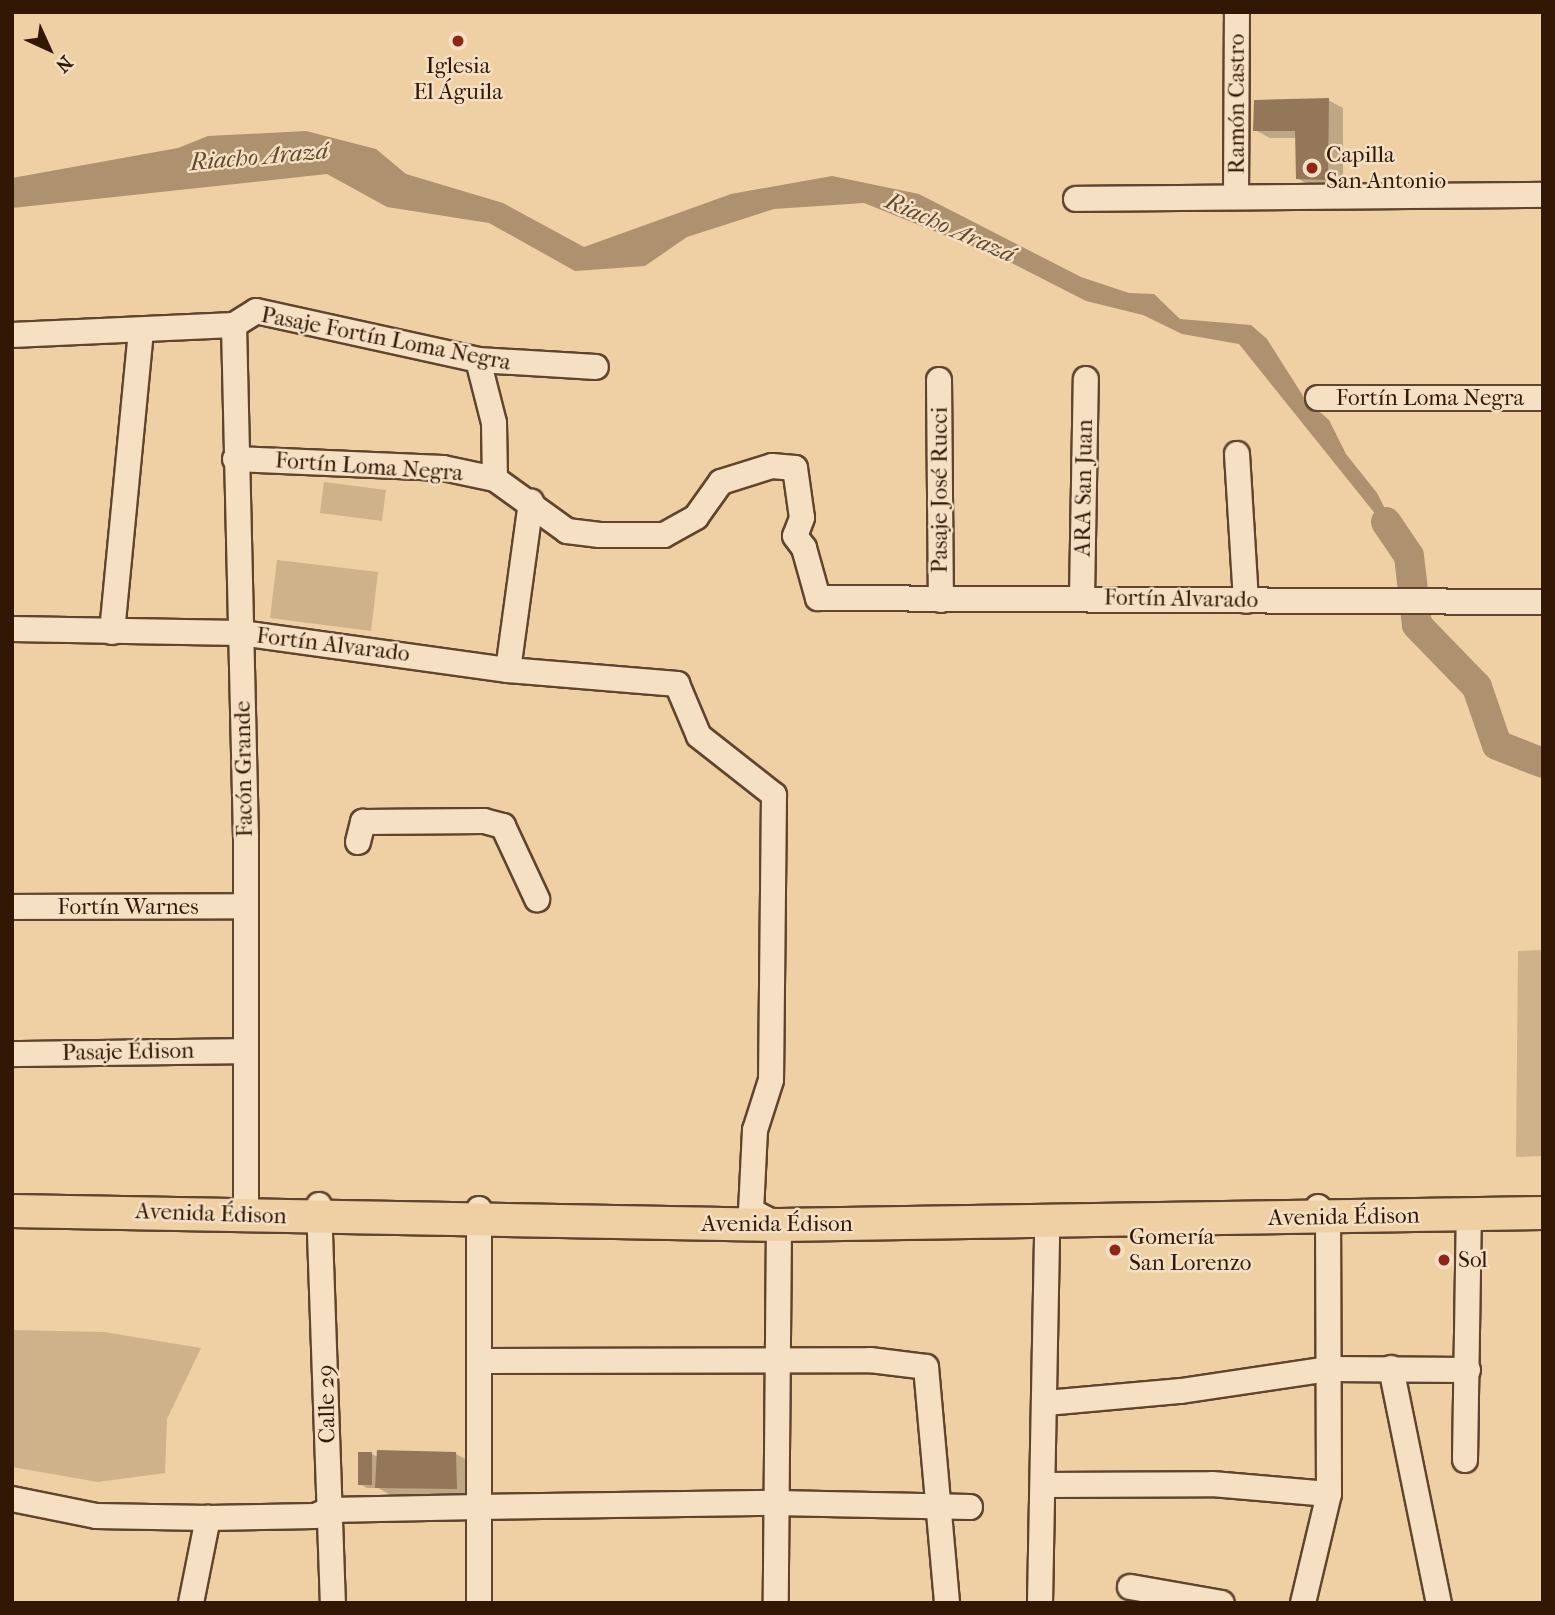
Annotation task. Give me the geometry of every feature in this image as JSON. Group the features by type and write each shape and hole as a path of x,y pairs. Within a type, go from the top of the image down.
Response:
{"main road":[{"name":"Avenida Édison","path":"12,1199 321,1212 1047,1223 1543,1204"},
{"name":"Avenida Édison","path":"12,1211 247,1207"},
{"name":"Avenida Édison","path":"765,1218 1323,1212 1543,1213"}],"street":[{"name":"Ramón Castro","path":"1236,196 1237,12"},
{"path":"1076,199 1543,195"},
{"name":"Pasaje Fortín Loma Negra","path":"12,335 141,332 234,325 256,310 478,360 596,367"},
{"name":"Facón Grande","path":"234,325 241,633 243,1051 247,1207"},
{"path":"112,632 141,332"},
{"path":"478,360 494,423 495,479"},
{"name":"ARA San Juan","path":"1082,598 1086,379"},
{"name":"Pasaje José Rucci","path":"939,380 941,600"},
{"name":"Fortín Loma Negra","path":"1318,398 1543,398"},
{"path":"1237,454 1246,601"},
{"name":"Fortín Loma Negra","path":"235,459 443,468 495,479 531,502 567,531 664,535 696,517 721,482 772,466 795,468 802,518 795,536 804,548 818,598"},
{"path":"508,670 531,502"},
{"name":"Fortín Alvarado","path":"818,598 1398,602 1431,598 1543,602"},
{"name":"Fortín Alvarado","path":"12,629 241,633 508,670 677,684 699,736 774,795 771,1080 755,1130 765,1218"},
{"path":"358,842 362,822 484,821 503,826 537,899"},
{"name":"Fortín Warnes","path":"12,907 244,906"},
{"name":"Pasaje Édison","path":"12,1054 243,1051"},
{"name":"Calle 29","path":"321,1212 333,1603"},
{"path":"1303,1603 1329,1494 1329,1369 1323,1212"},
{"path":"1465,1460 1469,1214"},
{"path":"479,1603 480,1215"},
{"path":"765,1218 777,1363 776,1603"},
{"path":"1040,1603 1045,1485 1047,1223"},
{"path":"480,1361 777,1363 870,1360 926,1367 936,1506 947,1603"},
{"path":"1391,1368 1439,1603"},
{"path":"1046,1403 1181,1391 1329,1369 1468,1370"},
{"path":"1045,1485 1212,1484 1329,1494"},
{"path":"12,1499 96,1516 208,1518 315,1516 329,1510 479,1507 776,1503 970,1507"},
{"path":"191,1603 208,1518"},
{"path":"1130,1587 1222,1603"}],"shaded area":[{"path":"324,482 386,490 382,521 320,513"},
{"path":"277,560 378,572 371,631 270,618"},
{"path":"1543,950 1543,1156 1516,1157 1518,951"},
{"path":"12,1330 104,1332 201,1348 167,1419 165,1473 98,1482 12,1467"}],"water":[{"path":"306,131 376,149 406,174 503,203 584,247 731,194 832,176 919,194 1081,277 1129,293 1154,294 1180,319 1251,325 1267,339 1305,399 1329,420 1346,454 1377,493 1409,556 1239,344 1182,334 1143,315 1086,301 1004,259 864,203 774,209 687,237 645,266 575,271 489,223 387,207 327,174 12,208 12,178 178,148 208,136"}],"building":[{"path":"1329,98 1328,180 1296,179 1295,131 1253,131 1254,100"},
{"path":"377,1450 456,1452 457,1489 375,1488"},
{"path":"358,1452 372,1452 372,1485 358,1485"}],"waterway":[{"name":"Riacho Arazá","path":"1386,522 1409,556 1417,625 1477,687 1497,745 1543,763"}],"place":[{"name":"Iglesia El Águila","path":"458,41"},
{"name":"Capilla San Antonio","path":"1312,168"},
{"name":"Gomería San Lorenzo","path":"1115,1250"},
{"name":"Sol","path":"1444,1260"}]}
